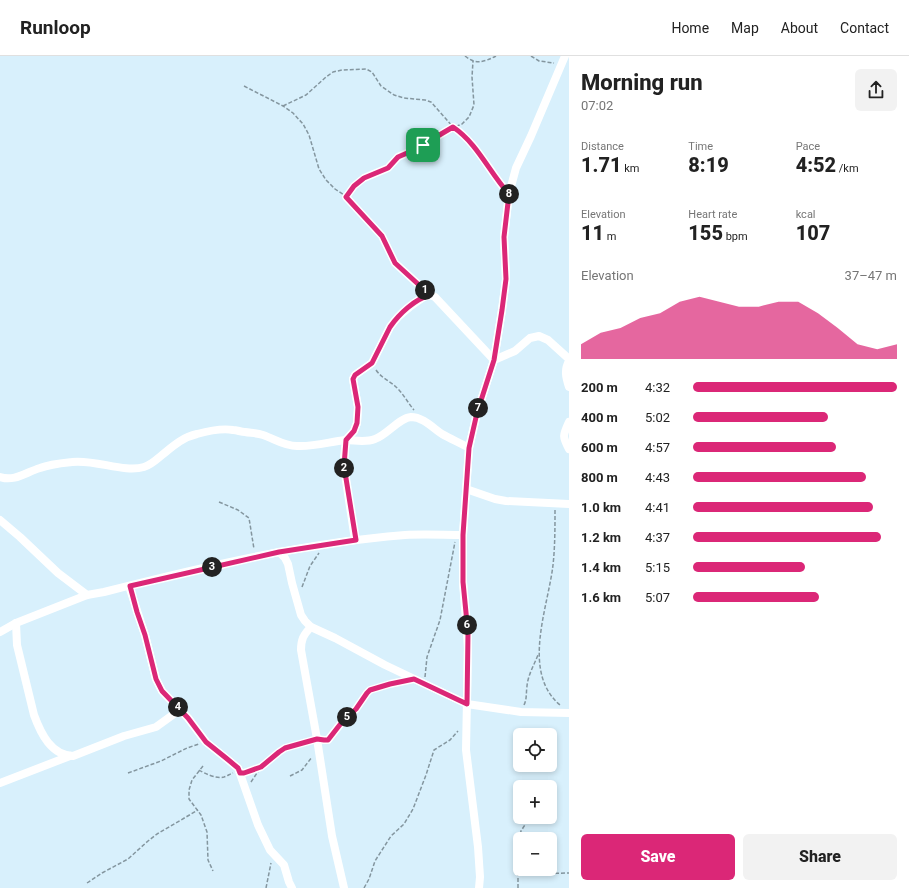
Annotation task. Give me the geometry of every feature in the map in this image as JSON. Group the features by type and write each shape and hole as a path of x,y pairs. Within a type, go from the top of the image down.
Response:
{"street":[{"path":"479,888 480,877 478,847 468,770 466,724 468,633 459,535 466,489 469,448 477,413 494,360 502,310 506,279 504,237 509,194 516,168 563,60"},
{"path":"356,540 344,466 346,440 354,431 357,423 358,407 353,379 355,375 372,363 390,327 420,299 430,295 440,301 458,323 494,360"},
{"path":"494,360 515,351 530,338 539,336 548,340 569,360 566,365 569,387"},
{"path":"0,477 20,477 29,471 41,467 74,461 88,461 114,466 138,468 153,462 174,445 186,438 198,434 223,430 255,433 276,442 297,446 346,440 367,441 384,434 405,418 410,417 421,419 442,434 469,448"},
{"path":"569,422 564,433 569,449"},
{"path":"466,489 494,499 569,504"},
{"path":"0,520 58,573 87,594"},
{"path":"0,632 87,594 104,592 279,552 325,544 406,535 459,535"},
{"path":"279,552 288,564 304,621 311,627 335,638 374,660 467,704 521,712 569,712"},
{"path":"130,586 145,635 156,679 162,691 182,710 206,742 238,768 258,825 270,850 284,865 292,888"},
{"path":"16,624 17,645 38,726 51,746 58,752 72,756"},
{"path":"311,627 304,634 301,640 301,650 332,836 344,888"},
{"path":"0,783 124,736 156,727 182,710"}],"path":[{"path":"465,56 473,61 485,62 496,56"},
{"path":"531,56 539,61 563,60"},
{"path":"346,197 354,186 364,178 388,168 398,157 414,150 453,127 462,124 469,117 474,105 472,77 473,61"},
{"path":"283,106 306,95 333,72 366,69 372,72 381,86 394,95 431,102 453,127 468,138 494,176 509,194"},
{"path":"244,86 283,106 293,113 303,124 309,135 319,169 326,180 346,197 382,236 395,263 430,295"},
{"path":"372,363 379,375 399,389 421,419"},
{"path":"218,502 238,510 249,518 256,557"},
{"path":"555,504 553,564 539,654 541,674 552,698 569,712"},
{"path":"426,685 424,673 440,620 459,535"},
{"path":"298,604 302,586 310,566 325,544"},
{"path":"521,712 526,700 527,686 531,672 539,654"},
{"path":"246,792 261,767 285,748 317,739 328,740 342,722 356,709 370,690 414,679"},
{"path":"364,888 369,879 375,861 391,836 404,824 413,809 434,750 450,740 466,724"},
{"path":"128,774 161,761 187,748 206,742"},
{"path":"290,776 302,770 313,756 319,753"},
{"path":"203,766 192,780 189,790 189,799 198,810 207,832 208,860 213,871"},
{"path":"199,770 207,774 224,777 234,772 244,773 261,767"},
{"path":"87,883 131,857 157,834 198,810"},
{"path":"266,888 271,863 276,857"},
{"path":"557,873 569,873"},
{"path":"518,876 518,888"}],"route":[{"path":"453,127 468,138 501,186 509,194 504,237 506,279 502,310 494,360 484,388 469,448 463,535 463,582 468,633 467,704 414,679 370,690 356,709 342,722 328,740 317,739 299,745 290,746 279,752 261,767 240,773 238,768 206,742 182,710 162,691 156,679 145,635 130,586 279,552 356,540 344,466 346,440 354,431 357,423 358,407 353,379 355,375 372,363 394,322 420,299 430,295 395,263 382,236 346,197 354,186 364,178 388,168 398,157 423,145 453,127"}]}
